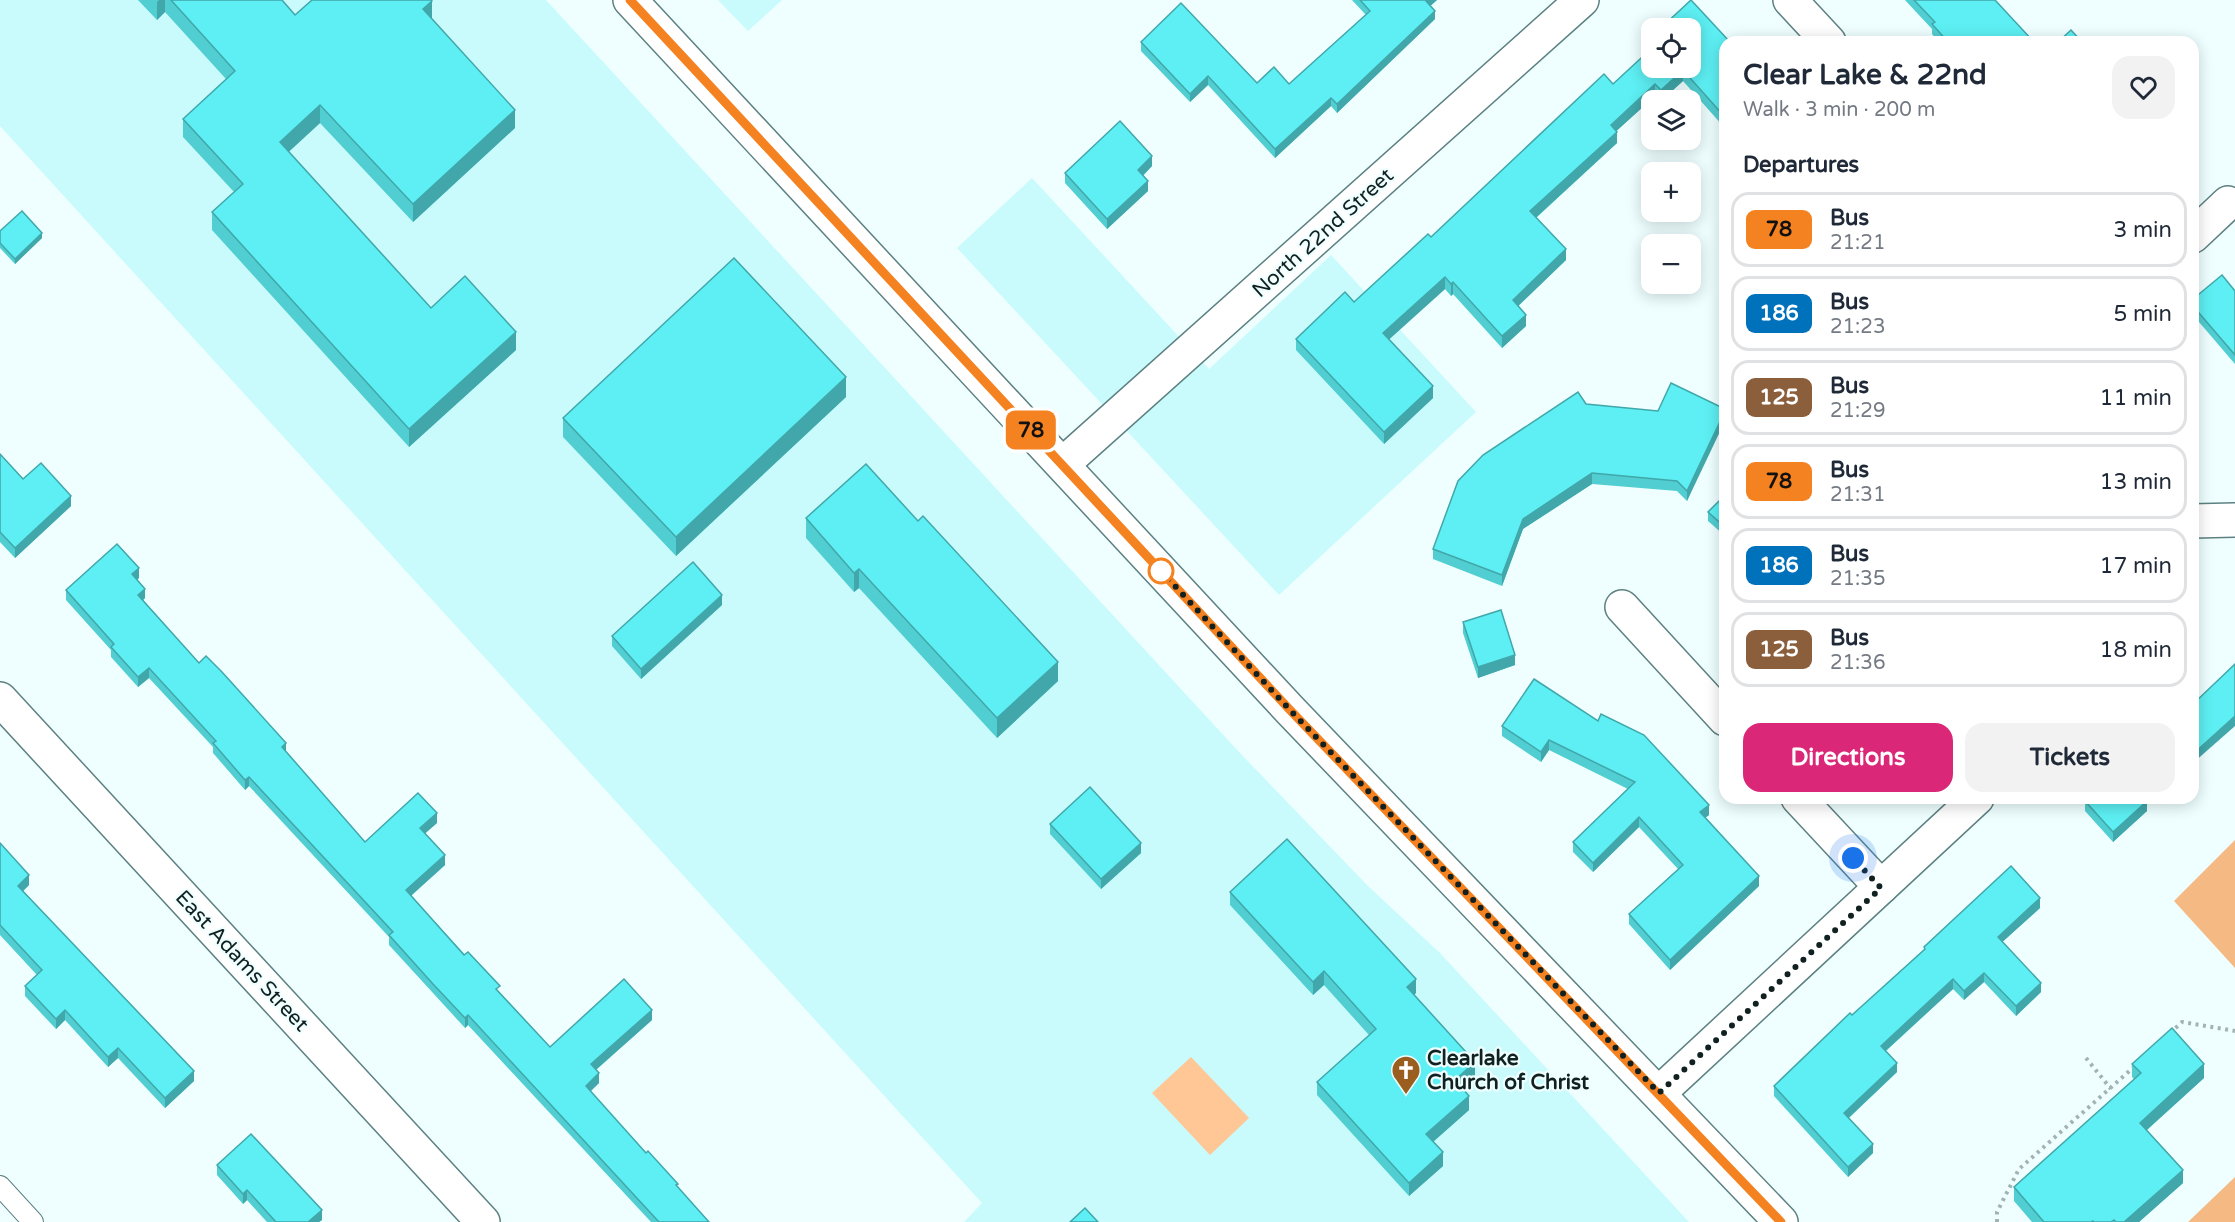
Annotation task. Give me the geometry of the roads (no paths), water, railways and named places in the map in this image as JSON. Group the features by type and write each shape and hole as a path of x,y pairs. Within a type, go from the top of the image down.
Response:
{"street":[{"path":"630,0 1290,710 1781,1222"},
{"name":"North 22nd Street","path":"1063,464 1582,0"},
{"path":"1790,0 1823,36"},
{"path":"2199,230 2228,203"},
{"path":"2199,521 2235,520"},
{"path":"1622,607 1719,712"},
{"name":"East Adams Street","path":"0,699 483,1222"},
{"path":"1804,804 1881,888"},
{"path":"1659,1093 1971,804"}],"lane":[{"path":"0,1186 33,1222"}],"place":[{"name":"Clearlake Church of Christ","path":"1406,1096"}]}
